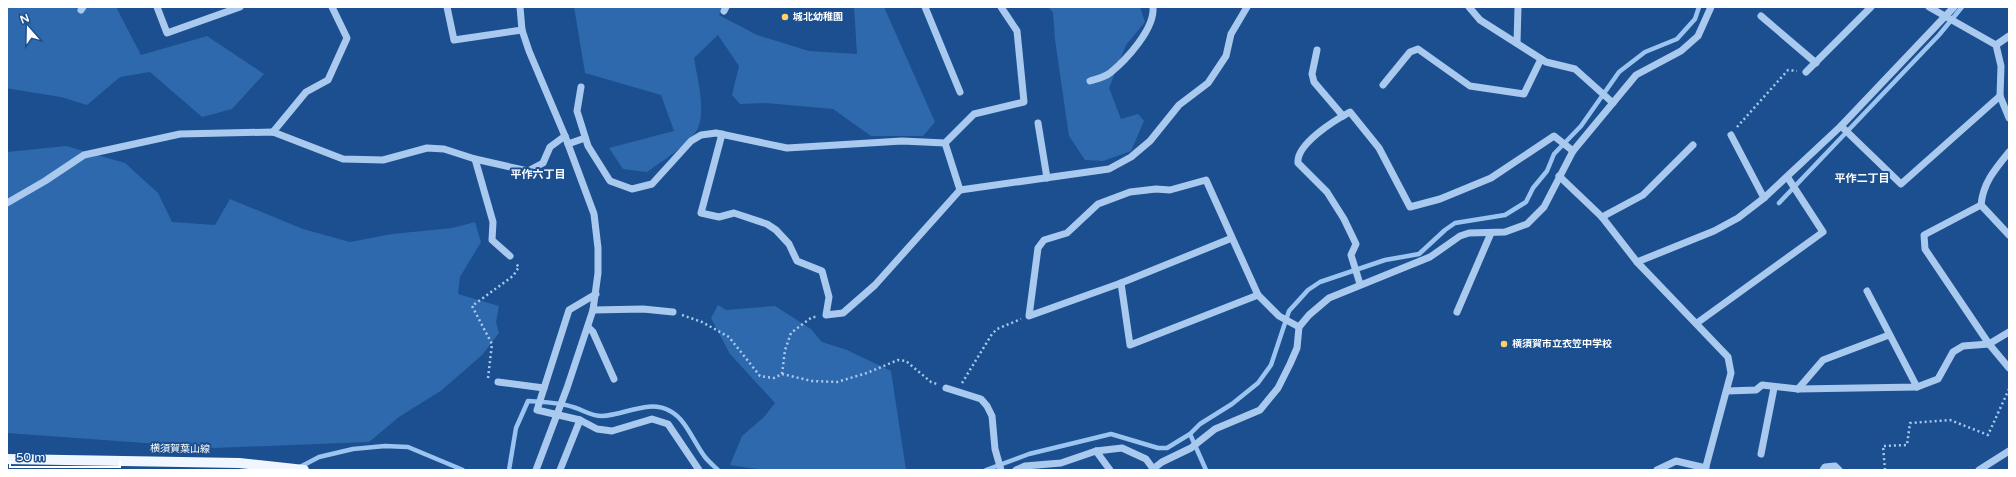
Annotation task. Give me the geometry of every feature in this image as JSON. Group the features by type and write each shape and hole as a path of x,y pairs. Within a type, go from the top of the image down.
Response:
{"main road":[{"name":"横須賀葉山線","path":"7,459 168,461 252,464 304,470"}],"street":[{"path":"157,7 166,33 240,7"},
{"path":"273,132 306,92 328,80 347,38 332,7"},
{"path":"447,7 454,40 522,30"},
{"path":"520,7 522,30 565,136 594,214 598,248 596,294 593,310 567,388 536,470"},
{"path":"581,87 577,111 588,146 610,181 632,189 652,184 691,142 701,135 716,133 787,148 902,141 945,143 974,114 1024,102 1017,31 1000,7"},
{"path":"1090,81 1109,74 1132,52 1144,35 1154,14 1153,7"},
{"path":"722,134 701,213 719,217 734,214 767,224 776,230 789,244 797,261 822,271 829,297 826,315 843,313 875,285 960,190 1109,169 1131,158 1150,141 1179,105 1208,83 1226,56 1231,34 1247,7"},
{"path":"1469,7 1480,20 1546,62 1575,69 1613,103"},
{"path":"1517,43 1518,7"},
{"path":"1016,470 1025,466 1061,463 1096,451 1122,448 1146,459 1154,469 1162,462 1191,448 1215,429 1260,410 1278,388 1290,364 1297,348 1299,327 1313,311 1329,298 1360,284 1430,257 1460,236 1469,233 1505,232 1527,224 1544,207 1573,151 1636,75 1681,51 1698,36 1712,7"},
{"path":"1806,72 1871,7"},
{"path":"1929,7 1996,45 2001,66 2000,96 2009,116"},
{"path":"1637,262 1714,231 1738,218 1764,198 1788,178 1841,126 1954,7"},
{"path":"927,8 960,92"},
{"path":"1761,16 1816,63"},
{"path":"1996,45 2009,36"},
{"path":"1383,85 1410,52 1418,49 1470,86 1524,94 1541,59"},
{"path":"1317,50 1312,74 1314,82 1343,116"},
{"path":"1841,126 1901,184 2000,96"},
{"path":"1360,284 1351,255 1356,244 1344,219 1327,192 1298,163 1297,158 1304,148 1318,134 1343,116 1350,112 1379,148 1410,207 1440,199 1491,178 1554,136 1573,151"},
{"path":"1038,123 1047,178"},
{"path":"7,203 45,181 84,155 180,134 273,132 343,159 383,160 427,148 444,149 475,159 528,171 543,163 550,147 565,136"},
{"path":"1730,135 1764,198"},
{"path":"568,144 585,138"},
{"path":"945,143 960,190"},
{"path":"1602,217 1644,195 1693,145"},
{"path":"2009,152 1990,175 1982,194 1981,205 2009,235"},
{"path":"475,159 493,222 492,240 510,256"},
{"path":"1559,176 1602,217 1637,262 1728,357 1731,373 1705,469 1676,461 1657,470"},
{"path":"1697,323 1823,232 1788,178"},
{"path":"1232,238 1121,283 1029,316 1038,248 1044,240 1067,233 1098,204 1130,192 1156,189 1170,190 1206,180 1258,295 1279,316 1299,327"},
{"path":"1981,205 1924,236 1925,249 1989,344 2009,368"},
{"path":"1457,312 1491,233"},
{"path":"1121,283 1130,345 1258,295"},
{"path":"1868,291 1889,335 1917,387"},
{"path":"596,294 569,310 537,410 580,420 597,429 612,431 652,419 668,424 699,470"},
{"path":"593,310 643,309 673,312"},
{"path":"588,327 593,332 614,379"},
{"path":"1727,391 1756,390 1762,385 1774,388 1798,390 1917,387 1938,379 1953,352 1963,346 1989,344 2009,332"},
{"path":"1798,390 1823,360 1889,335"},
{"path":"498,382 544,388"},
{"path":"946,388 981,399 987,406 992,416 995,449 1001,470"},
{"path":"1761,454 1774,388"},
{"path":"560,470 580,420"},
{"path":"1096,451 1110,470"},
{"path":"1979,470 2009,451"},
{"path":"1824,470 1825,467 1835,466 1839,470"}],"path":[{"path":"1730,135 1788,70 1806,72"},
{"path":"498,382 488,378 492,344 472,306 513,276 519,267 510,256"},
{"path":"673,312 702,322 729,338 760,376 774,378 782,374 812,381 837,382 867,373 898,360 906,361 931,382 946,388"},
{"path":"782,374 785,350 791,333 812,317 826,315"},
{"path":"958,391 967,373 992,334 997,330 1029,316"},
{"path":"1885,470 1884,446 1907,445 1910,423 1950,420 1988,435 2009,389"}],"shaded area":[{"path":"7,7 116,7 141,55 207,36 264,74 232,109 202,117 150,72 120,77 87,105 61,97 7,88"},
{"path":"574,7 722,7 719,15 757,35 809,51 857,54 854,7 884,7 935,122 923,136 871,136 833,109 766,103 740,104 732,95 739,66 718,35 694,58 700,93 701,112 698,128 694,134 675,152 647,172 623,169 609,148 674,131 661,95 585,73"},
{"path":"1048,7 1140,7 1145,22 1126,45 1109,88 1121,119 1138,114 1144,121 1131,151 1103,161 1085,160 1069,136 1055,40 1053,12"},
{"path":"66,146 125,163 158,193 172,222 215,225 230,199 303,229 350,242 392,234 452,228 475,222 481,242 460,277 458,294 499,306 496,322 499,333 482,355 442,390 399,417 369,442 214,448 7,433 7,152"},
{"path":"718,305 726,310 775,306 811,329 822,342 847,350 891,371 906,470 764,470 730,465 742,436 764,417 775,403 730,354 711,318"}],"waterway":[{"path":"986,470 1029,454 1111,434 1158,448 1167,448 1190,434 1200,424 1232,404 1258,383 1271,365 1289,311 1308,290 1320,282 1385,260 1419,254 1445,230 1455,223 1505,215 1526,202 1533,188 1547,171 1554,154 1581,126 1619,72 1645,52 1677,39 1695,19 1699,7"},
{"path":"1779,203 1939,35 1962,7"},
{"path":"509,470 516,428 528,401 562,404 594,415 602,416 645,407 662,408 670,411 681,420 705,457 718,470"},
{"path":"1190,434 1206,470"},
{"path":"300,467 319,457 353,449 385,446 408,447 463,470"}],"place":[{"name":"城北幼稚園","path":"785,17"},
{"name":"横須賀市立衣笠中学校","path":"1504,344"}],"district":[{"name":"平作六丁目","path":"538,174"},
{"name":"平作二丁目","path":"1862,178"}]}
